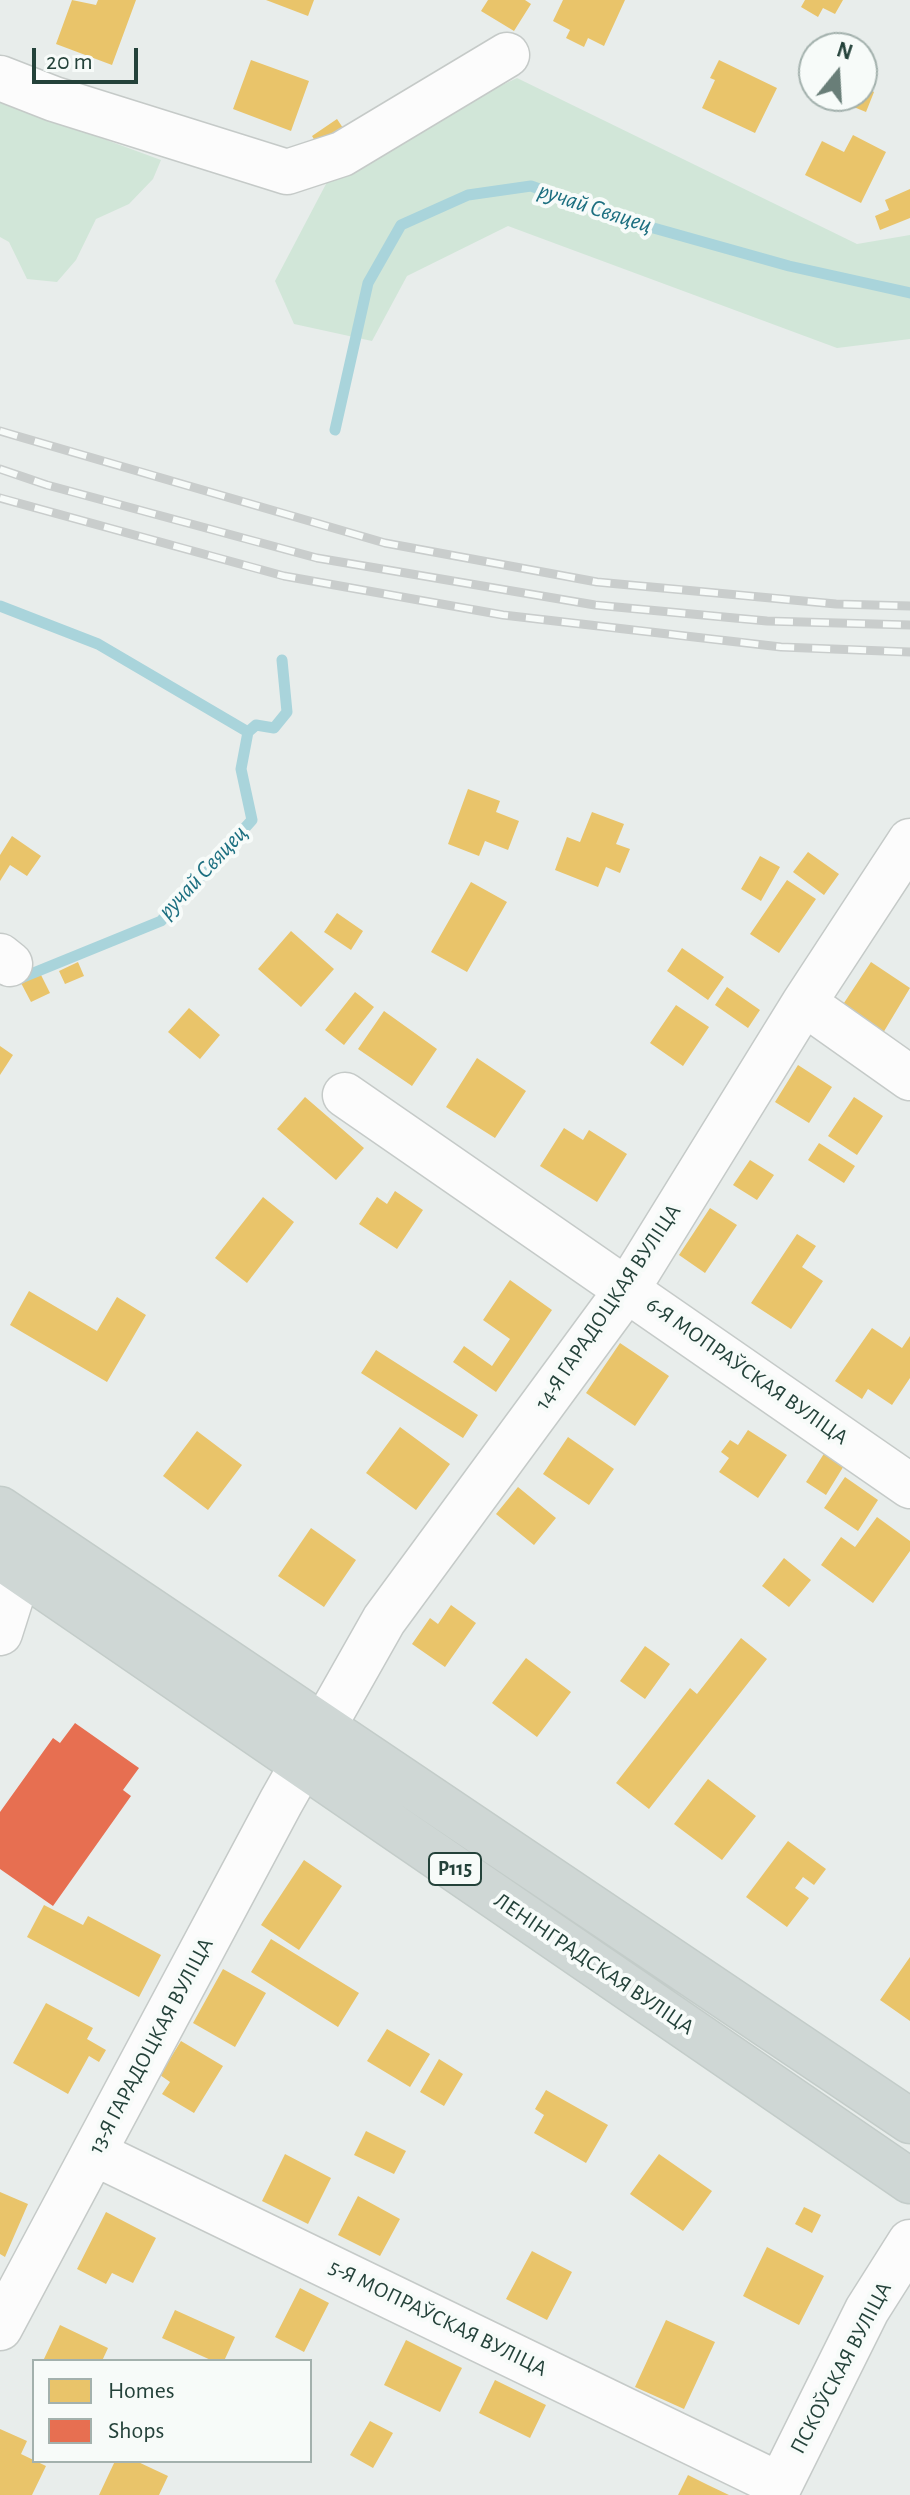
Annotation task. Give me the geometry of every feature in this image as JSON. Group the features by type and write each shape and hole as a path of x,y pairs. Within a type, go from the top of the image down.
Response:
{"main road":[{"name":"ЛЕНІНГРАДСКАЯ ВУЛІЦА","path":"0,1509 15,1564 910,2181"},
{"name":"ЛЕНІНГРАДСКАЯ ВУЛІЦА","path":"15,1564 324,1726 910,2121"}],"street":[{"path":"0,78 54,99 287,172 342,154 507,55"},
{"name":"14-Я ГАРАДОЦКАЯ ВУЛІЦА","path":"302,1764 384,1620 628,1288 804,1003 910,841"},
{"path":"804,1003 910,1078"},
{"name":"6-Я МОПРАЎСКАЯ ВУЛІЦА","path":"345,1095 910,1486"},
{"path":"0,1633 15,1564"},
{"name":"13-Я ГАРАДОЦКАЯ ВУЛІЦА","path":"0,2328 302,1764"},
{"name":"5-Я МОПРАЎСКАЯ ВУЛІЦА","path":"94,2153 778,2490"},
{"name":"ПСКОЎСКАЯ ВУЛІЦА","path":"778,2490 867,2310 910,2242"}],"green space":[{"path":"517,78 857,244 910,235 910,339 837,348 508,226 407,276 372,341 294,324 275,281 337,163"},
{"path":"0,101 161,160 153,179 129,204 96,219 76,260 57,282 27,279 9,242 0,237"}],"building: Homes":[{"path":"72,0 96,5 98,0 136,0 112,65 56,44"},
{"path":"266,0 314,0 308,16"},
{"path":"488,0 525,0 531,4 514,31 481,11"},
{"path":"563,0 625,0 604,46 588,38 584,47 566,38 570,30 553,21"},
{"path":"805,0 843,0 835,14 823,8 818,17 801,7"},
{"path":"251,60 309,81 291,131 233,109"},
{"path":"719,60 777,88 755,133 702,108 715,80 710,78"},
{"path":"337,119 347,134 321,151 312,136"},
{"path":"853,135 886,152 861,203 805,175 822,141 844,152"},
{"path":"910,189 910,218 880,230 875,216 889,210 885,200"},
{"path":"468,789 500,801 496,812 519,821 508,850 485,841 479,856 448,844"},
{"path":"592,812 624,824 616,844 630,849 620,873 606,867 598,887 555,870 567,837 580,842"},
{"path":"12,836 41,856 27,876 10,865 0,881 0,855"},
{"path":"808,852 839,874 824,895 793,872"},
{"path":"760,856 780,867 761,901 741,889"},
{"path":"787,880 816,899 779,953 750,934"},
{"path":"471,882 507,902 467,972 431,952"},
{"path":"337,913 363,931 351,950 324,932"},
{"path":"291,931 334,969 301,1007 258,969"},
{"path":"682,948 724,977 708,1000 667,971"},
{"path":"78,962 84,976 65,984 59,971"},
{"path":"871,962 910,988 883,1033 842,1006"},
{"path":"40,973 50,993 31,1002 21,983"},
{"path":"727,987 760,1010 748,1028 715,1005"},
{"path":"355,992 374,1007 344,1045 325,1030"},
{"path":"676,1005 709,1027 683,1066 650,1043"},
{"path":"189,1008 220,1035 200,1059 168,1032"},
{"path":"384,1011 437,1049 412,1086 358,1049"},
{"path":"0,1046 13,1055 0,1075"},
{"path":"477,1058 526,1091 495,1138 446,1107"},
{"path":"798,1065 832,1087 809,1123 775,1102"},
{"path":"305,1097 364,1148 336,1180 277,1129"},
{"path":"854,1097 883,1116 857,1155 828,1136"},
{"path":"564,1128 583,1140 589,1130 627,1154 597,1202 540,1166"},
{"path":"819,1143 855,1166 844,1183 808,1160"},
{"path":"750,1160 774,1175 757,1200 733,1185"},
{"path":"395,1191 423,1210 397,1249 359,1224 377,1197 387,1204"},
{"path":"263,1197 294,1222 247,1283 215,1258"},
{"path":"710,1208 737,1225 705,1273 679,1255"},
{"path":"797,1234 816,1246 802,1267 823,1281 791,1329 751,1303"},
{"path":"510,1280 552,1310 496,1392 453,1362 464,1346 492,1366 510,1339 483,1320"},
{"path":"29,1291 97,1331 117,1297 146,1315 107,1382 10,1325"},
{"path":"872,1328 902,1348 910,1336 910,1378 892,1405 868,1389 862,1399 835,1381"},
{"path":"620,1343 669,1376 635,1426 586,1393"},
{"path":"376,1350 478,1415 463,1438 361,1373"},
{"path":"400,1427 450,1464 416,1510 366,1473"},
{"path":"748,1430 787,1455 758,1498 719,1472 729,1458 721,1452 730,1440 738,1445"},
{"path":"197,1431 242,1465 208,1510 163,1476"},
{"path":"568,1437 614,1469 589,1505 543,1474"},
{"path":"825,1452 845,1464 826,1495 806,1482"},
{"path":"845,1477 878,1500 858,1531 824,1508"},
{"path":"518,1487 556,1518 534,1545 496,1514"},
{"path":"877,1517 910,1541 910,1551 873,1603 821,1565 841,1537 855,1547"},
{"path":"311,1528 356,1560 324,1607 278,1576"},
{"path":"784,1558 811,1580 789,1607 762,1586"},
{"path":"451,1605 476,1623 445,1667 412,1644 430,1618 438,1624"},
{"path":"741,1638 767,1659 649,1809 616,1783 690,1688 697,1694"},
{"path":"645,1646 670,1664 645,1699 620,1681"},
{"path":"526,1658 571,1692 537,1737 492,1703"},
{"path":"708,1779 756,1816 722,1860 674,1824"},
{"path":"788,1841 826,1869 814,1885 803,1877 795,1888 809,1898 787,1927 746,1897"},
{"path":"304,1860 342,1886 299,1950 261,1925"},
{"path":"44,1905 83,1925 88,1916 161,1955 139,1997 27,1937"},
{"path":"271,1939 359,1993 338,2027 251,1972"},
{"path":"910,1957 910,2021 880,2000"},
{"path":"223,1969 266,1993 235,2047 193,2023"},
{"path":"46,2003 93,2028 87,2039 106,2050 99,2062 89,2056 68,2094 13,2063"},
{"path":"387,2029 430,2054 410,2087 367,2061"},
{"path":"181,2041 223,2066 194,2113 162,2094 170,2082 160,2075"},
{"path":"439,2059 463,2074 444,2106 420,2092"},
{"path":"546,2090 608,2125 586,2163 534,2133 544,2115 535,2109"},
{"path":"366,2131 406,2151 394,2174 354,2155"},
{"path":"285,2154 331,2178 308,2224 262,2201"},
{"path":"659,2154 712,2191 683,2231 630,2194"},
{"path":"0,2192 28,2204 5,2257 0,2254"},
{"path":"358,2196 400,2219 380,2256 338,2235"},
{"path":"804,2207 821,2215 812,2233 795,2224"},
{"path":"106,2212 156,2238 133,2283 112,2273 106,2284 77,2269"},
{"path":"767,2247 824,2276 799,2325 743,2296"},
{"path":"532,2251 572,2272 547,2320 506,2299"},
{"path":"300,2288 329,2303 304,2352 275,2337"},
{"path":"175,2310 235,2337 225,2359 209,2359 162,2338"},
{"path":"666,2320 715,2342 684,2409 635,2387"},
{"path":"60,2325 108,2348 103,2359 44,2359"},
{"path":"406,2340 462,2368 440,2412 384,2385"},
{"path":"495,2380 546,2405 530,2438 479,2413"},
{"path":"370,2421 393,2433 373,2468 350,2455"},
{"path":"0,2429 27,2441 21,2454 32,2459 32,2463 46,2466 32,2495 0,2495"},
{"path":"114,2463 140,2463 168,2476 159,2495 99,2495"},
{"path":"688,2475 708,2485 729,2495 678,2495"}],"building: Shops":[{"path":"75,1723 139,1768 123,1790 131,1796 53,1906 0,1869 0,1812 53,1738 60,1743"}],"waterway":[{"name":"ручай Свяцец","path":"335,430 368,283 401,225 468,195 531,186 625,220 789,266 910,293"},
{"path":"0,606 98,644 248,732"},
{"name":"ручай Свяцец","path":"21,978 161,921 252,820 241,769 248,732 256,725 274,728 287,712 282,660"}],"railway":[{"path":"0,431 385,543 597,582 836,604 910,606"},
{"path":"0,469 47,485 317,558 595,605 767,621 910,625"},
{"path":"0,498 284,576 503,615 781,647 910,652"}]}
